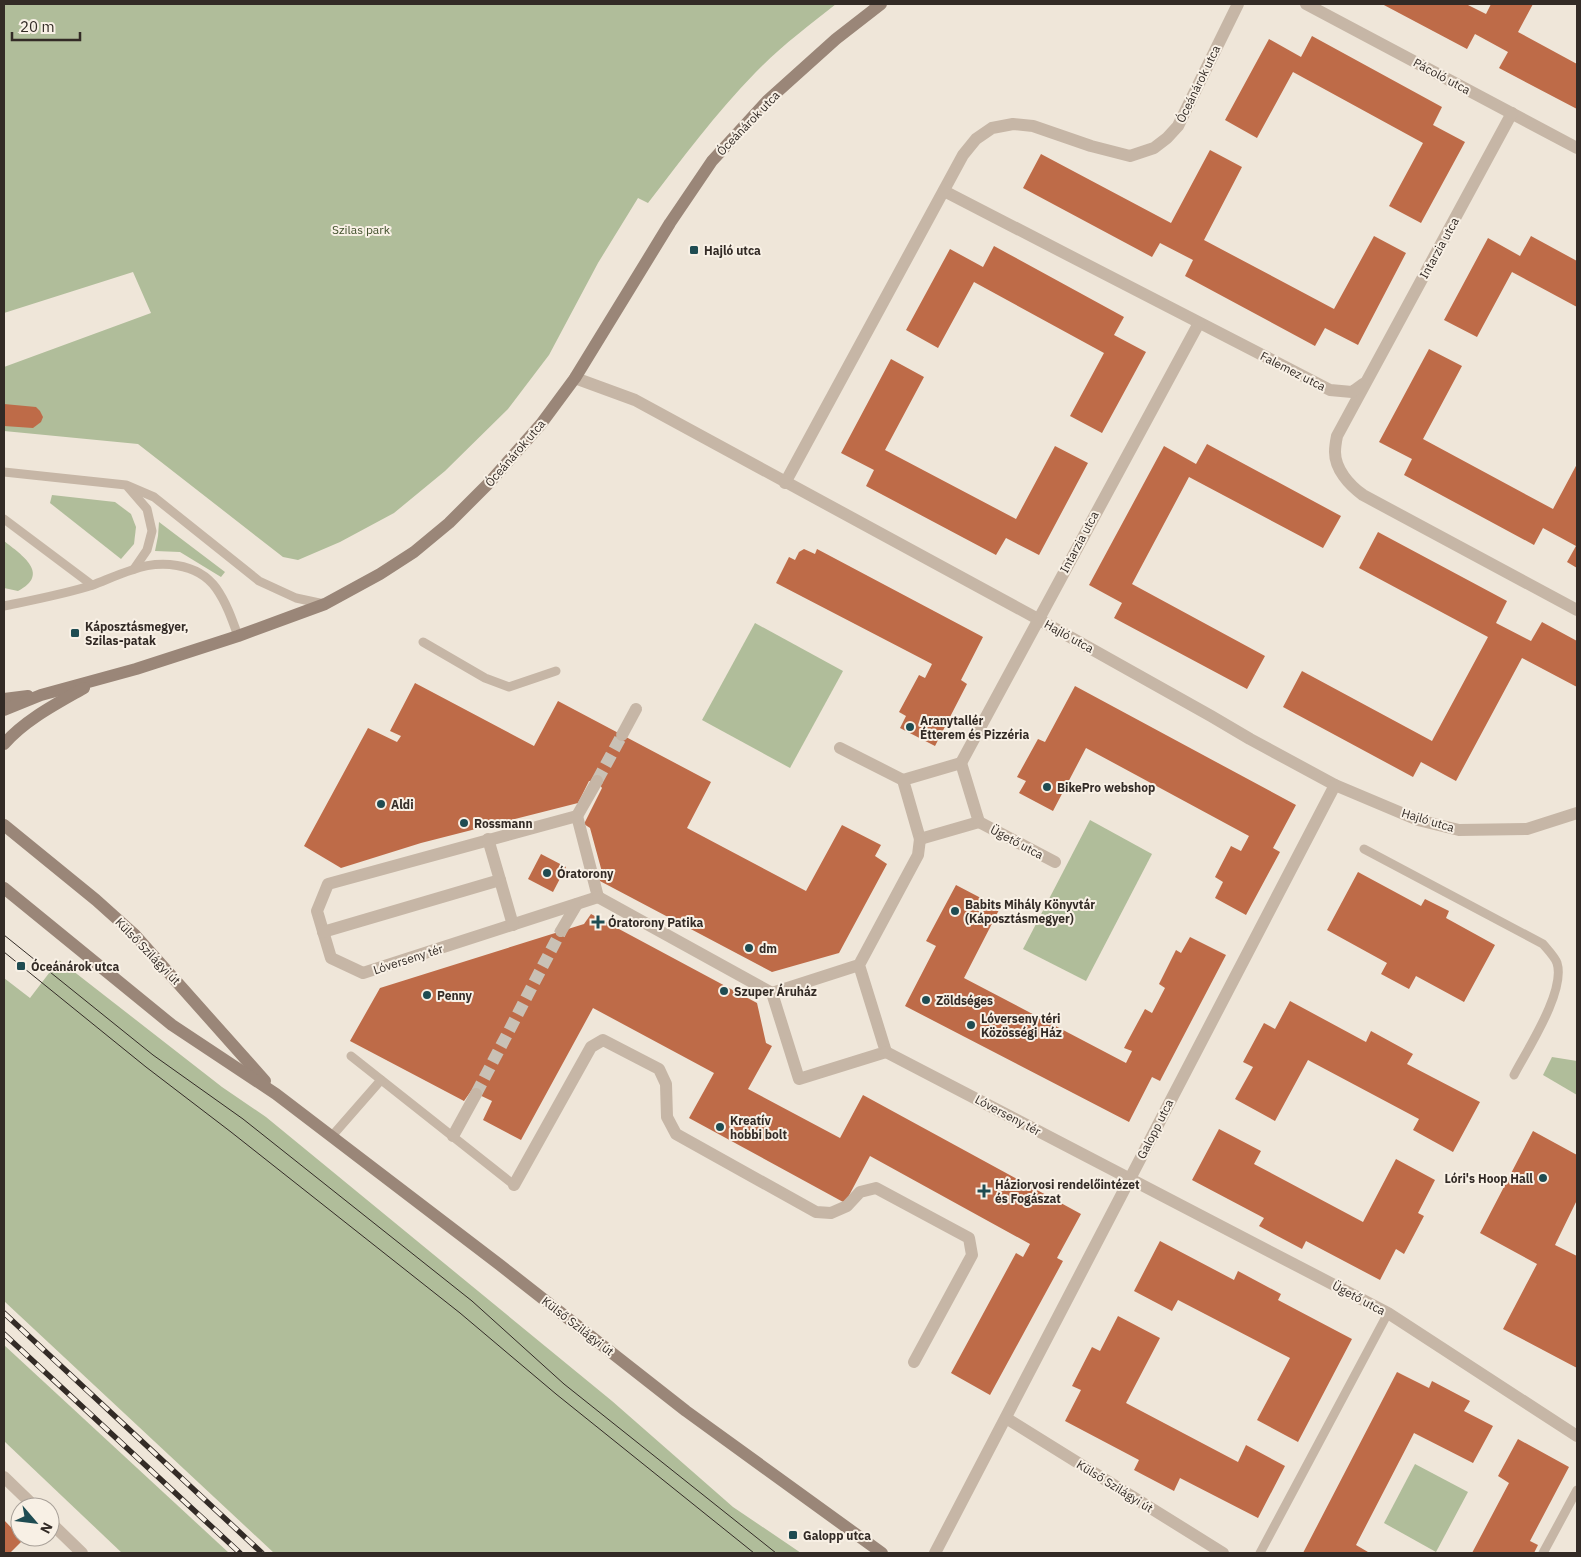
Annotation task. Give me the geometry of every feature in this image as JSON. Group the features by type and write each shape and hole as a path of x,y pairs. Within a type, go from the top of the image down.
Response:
{"street":[{"name":"Óceánárok utca","path":"4,710 41,695 238,636 325,604 380,574 414,552 449,523 489,483 541,424 575,378 670,223 712,161 767,101 836,39 881,4"},
{"name":"Óceánárok utca","path":"786,483 944,191 964,155 976,139 992,128 1013,124 1033,126 1090,146 1130,156 1154,148 1178,126 1238,4"},
{"name":"Pácoló utca","path":"1306,4 1577,148"},
{"name":"Intarzia utca","path":"1365,383 1512,113"},
{"name":"Falemez utca","path":"944,191 1330,390 1352,392 1365,383"},
{"name":"Intarzia utca","path":"962,763 1199,323"},
{"name":"Hajló utca","path":"575,378 635,400 1038,619 1250,739 1335,784 1418,820 1459,830 1527,829 1577,813"},
{"path":"1365,383 1337,436 1335,453 1340,471 1355,489 1577,610"},
{"path":"4,744 11,736 44,711 99,679"},
{"path":"4,699 41,695"},
{"path":"622,735 636,709"},
{"path":"840,748 903,780 962,763 979,822 920,839"},
{"path":"772,993 858,965 918,855 920,839 903,780"},
{"path":"597,782 576,816 598,897 772,993 799,1079 886,1052 858,965"},
{"name":"Galopp utca","path":"935,1553 1335,784"},
{"name":"Lóverseny tér","path":"576,816 328,884 317,911 331,958 363,973 598,897"},
{"name":"Ügető utca","path":"979,822 1055,862"},
{"name":"Külső Szilágyi út","path":"5,825 96,900 135,935 276,1094"},
{"path":"488,839 513,925"},
{"path":"323,932 500,880"},
{"name":"Külső Szilágyi út","path":"4,888 172,1025 276,1094 686,1411 882,1553"},
{"path":"561,931 577,904"},
{"path":"514,1185 591,1048 603,1040 659,1069 666,1084 667,1117 676,1134 816,1212 831,1213 846,1206 860,1192 876,1188 969,1238 972,1255 914,1362"},
{"name":"Lóverseny tér","path":"886,1052 1129,1179"},
{"path":"454,1136 476,1094"},
{"name":"Ügető utca","path":"1129,1179 1388,1312 1577,1436"},
{"name":"Külső Szilágyi út","path":"1006,1418 1223,1553"},
{"path":"4,1477 25,1497"},
{"path":"60,1532 82,1553"}],"lane":[{"path":"4,472 126,485 154,497 259,581 296,598 325,604"},
{"path":"126,485 147,509 152,530 147,550 134,569"},
{"path":"4,519 92,585"},
{"path":"4,606 92,585 134,569 166,563 189,568 215,586 226,605 238,636"},
{"path":"423,642 485,678 509,687 556,671"},
{"path":"1364,849 1544,944 1557,963 1557,989 1543,1021 1514,1075"},
{"path":"351,1056 514,1185"},
{"path":"332,1136 381,1080"},
{"path":"1260,1553 1388,1312"},
{"path":"1543,1553 1577,1490"}],"green space":[{"name":"Szilas park","path":"4,4 836,4 784,46 755,73 713,120 648,203 638,198 598,263 549,355 508,409 445,471 394,513 340,542 298,560 283,557 138,444 4,431 4,367 151,313 133,272 4,313"},
{"path":"52,495 115,502 131,514 136,527 134,544 121,559 50,503"},
{"path":"159,522 225,572 221,577 180,552 155,551"},
{"path":"4,541 25,558 33,571 28,585 18,591 4,588"},
{"path":"755,623 843,671 790,768 702,720"},
{"path":"1090,820 1152,854 1086,981 1023,949"},
{"path":"59,960 222,1087 266,1117 612,1401 733,1507 801,1553 274,1553 4,1301 4,978 30,998"},
{"path":"1552,1057 1577,1061 1577,1095 1543,1075"},
{"path":"4,1345 229,1553 122,1553 4,1441"},
{"path":"1415,1464 1468,1492 1436,1552 1384,1523"}],"building":[{"path":"1382,4 1466,4 1486,14 1491,4 1533,4 1518,32 1577,64 1577,109 1499,68 1508,52 1475,34 1467,49"},
{"path":"1312,36 1442,107 1433,125 1465,142 1421,223 1389,206 1423,143 1293,72 1257,138 1225,120 1269,39 1301,57"},
{"path":"1210,150 1242,167 1204,240 1334,309 1374,236 1406,253 1358,345 1325,328 1315,346 1185,276 1193,260 1160,243 1152,257 1023,188 1041,154 1171,223"},
{"path":"1531,236 1577,261 1577,307 1512,272 1477,337 1444,320 1488,238 1520,256"},
{"path":"994,246 1124,317 1114,335 1146,352 1102,433 1070,416 1104,353 974,282 938,348 906,330 950,249 983,267"},
{"path":"1429,349 1462,366 1423,439 1553,509 1577,464 1577,568 1567,562 1576,546 1543,528 1534,545 1404,475 1412,459 1379,442"},
{"path":"891,359 924,377 885,450 1016,519 1055,446 1088,463 1039,555 1006,538 996,555 866,486 874,470 841,453"},
{"path":"4,404 36,407 43,417 41,422 33,428 4,426"},
{"path":"1207,444 1341,516 1323,548 1189,477 1132,584 1265,656 1247,689 1114,618 1122,603 1089,585 1164,446 1196,464"},
{"path":"1378,532 1507,601 1496,623 1531,641 1542,622 1577,641 1577,687 1522,658 1456,781 1421,762 1413,777 1283,707 1302,671 1432,741 1488,637 1359,568"},
{"path":"804,549 815,554 817,549 983,637 961,680 967,684 935,746 900,728 906,716 899,712 919,675 925,678 932,664 776,583 789,557 795,560 799,552"},
{"path":"415,683 534,746 558,701 711,782 687,828 806,891 842,825 881,845 875,856 887,864 839,953 772,972 598,880 602,872 590,828 584,824 602,788 597,781 589,781 578,803 421,843 341,868 304,846 368,728 397,742 401,736 390,731"},
{"path":"1075,686 1296,805 1273,848 1280,852 1246,915 1215,898 1223,882 1215,877 1231,846 1241,851 1249,836 1086,748 1053,811 1019,793 1026,781 1017,777 1038,739 1045,742"},
{"name":"Óratorony","path":"541,854 566,867 553,892 528,879"},
{"path":"1358,872 1421,906 1425,899 1449,911 1446,918 1495,945 1464,1002 1416,976 1409,989 1381,974 1387,963 1327,930"},
{"path":"956,885 1000,908 964,978 1126,1063 1132,1051 1124,1048 1145,1009 1152,1013 1165,988 1159,984 1176,950 1181,953 1190,937 1226,955 1160,1081 1152,1077 1129,1122 905,1006 936,946 926,941"},
{"path":"591,914 757,1003 766,1043 772,1046 748,1089 840,1138 863,1095 1081,1214 1057,1258 1063,1261 990,1395 951,1373 1016,1253 1023,1257 1030,1244 870,1156 845,1203 689,1118 714,1073 593,1008 521,1140 483,1120 492,1101 471,1091 464,1101 350,1041 380,988 584,924"},
{"path":"1290,1001 1366,1042 1371,1031 1413,1054 1407,1064 1480,1102 1453,1152 1413,1130 1419,1119 1308,1060 1275,1121 1235,1099 1253,1067 1243,1062 1264,1023 1275,1029"},
{"path":"1219,1129 1261,1151 1254,1164 1363,1222 1396,1159 1435,1180 1418,1213 1424,1216 1404,1254 1396,1249 1380,1280 1306,1241 1302,1249 1259,1226 1264,1218 1192,1180"},
{"path":"1533,1131 1577,1155 1577,1200 1555,1245 1577,1256 1577,1368 1503,1329 1537,1264 1480,1233"},
{"path":"1160,1241 1234,1280 1238,1271 1281,1294 1278,1300 1352,1339 1298,1442 1257,1420 1290,1358 1178,1300 1172,1311 1134,1291"},
{"path":"1118,1316 1160,1338 1126,1403 1238,1462 1246,1445 1285,1466 1258,1518 1180,1478 1174,1491 1134,1470 1139,1460 1065,1421 1081,1390 1072,1386 1092,1347 1100,1351"},
{"path":"1397,1372 1429,1388 1432,1381 1470,1401 1464,1411 1493,1426 1473,1463 1414,1433 1356,1545 1368,1552 1303,1553"},
{"path":"1518,1439 1569,1467 1530,1541 1538,1545 1534,1553 1472,1553 1509,1483 1498,1476"},
{"path":"4,1520 10,1526 10,1547 16,1547 10,1553 4,1553"}],"tunnel":[{"path":"597,781 622,735"},
{"path":"476,1094 561,931"}],"tram line":[{"path":"4,935 153,1055 243,1119 472,1301 564,1384 776,1553"},
{"path":"4,952 146,1067 460,1313 556,1394 754,1553"}],"railway":[{"path":"4,1313 262,1553"},
{"path":"4,1334 240,1553"}],"place":[{"name":"Hajló utca","path":"694,250"},
{"name":"Káposztásmegyer, Szilas-patak","path":"75,633"},
{"name":"Aranytallér Étterem és Pizzéria","path":"910,727"},
{"name":"BikePro webshop","path":"1047,787"},
{"name":"Aldi","path":"381,804"},
{"name":"Rossmann","path":"464,823"},
{"name":"Óratorony","path":"547,873"},
{"name":"Babits Mihály Könyvtár (Káposztásmegyer)","path":"955,911"},
{"name":"Óratorony Patika","path":"598,922"},
{"name":"dm","path":"749,948"},
{"name":"Óceánárok utca","path":"21,966"},
{"name":"Szuper Áruház","path":"724,991"},
{"name":"Penny","path":"427,995"},
{"name":"Zöldséges","path":"926,1000"},
{"name":"Lóverseny téri Közösségi Ház","path":"971,1025"},
{"name":"Kreatív hobbi bolt","path":"720,1127"},
{"name":"Lóri's Hoop Hall","path":"1543,1178"},
{"name":"Háziorvosi rendelőintézet és Fogászat","path":"984,1191"},
{"name":"Galopp utca","path":"793,1535"}]}
